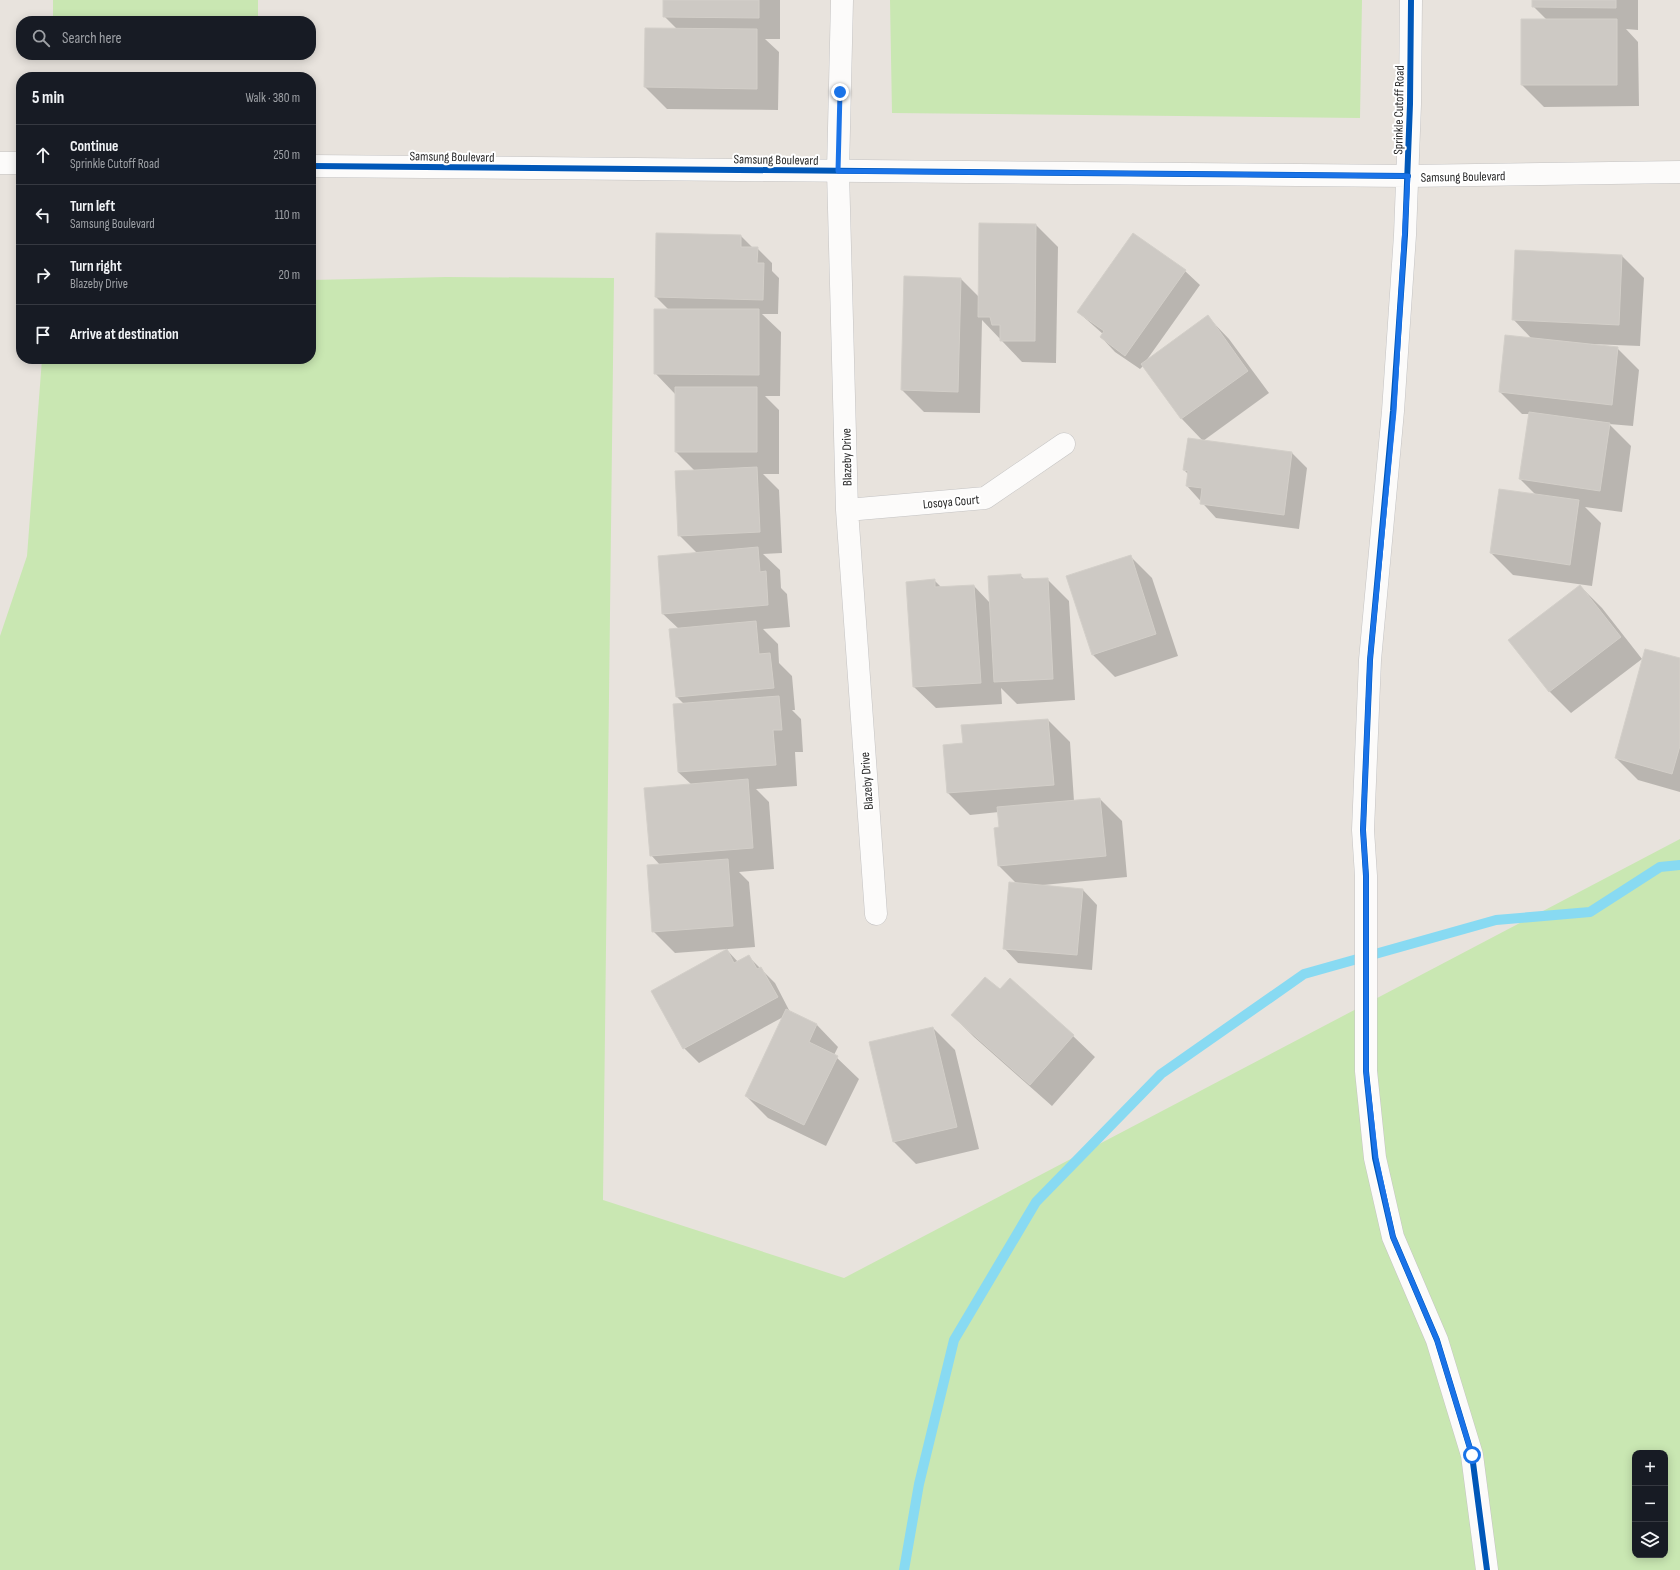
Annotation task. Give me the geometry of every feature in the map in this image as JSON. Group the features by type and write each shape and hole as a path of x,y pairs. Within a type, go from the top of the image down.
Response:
{"street":[{"name":"Blazeby Drive","path":"842,0 838,171 847,510 876,914"},
{"name":"Sprinkle Cutoff Road","path":"1411,0 1408,176 1394,411 1370,660 1363,830 1366,876 1366,1071 1376,1158 1393,1237 1437,1340 1472,1455 1487,1570"},
{"path":"0,163 16,163"},
{"name":"Samsung Boulevard","path":"316,166 1408,176 1680,172"},
{"name":"Losoya Court","path":"847,510 985,498 1064,444"}],"green space":[{"path":"53,0 258,0 258,16 53,16"},
{"path":"890,0 1362,0 1360,118 892,113"},
{"path":"446,277 614,278 603,1200 844,1278 1680,839 1680,1570 0,1570 0,636 27,556 42,364 316,364 316,280"}],"building":[{"path":"663,0 759,0 759,18 663,17"},
{"path":"1532,0 1616,0 1616,8 1532,7"},
{"path":"1521,19 1617,19 1617,85 1521,85"},
{"path":"645,28 757,29 757,89 644,87"},
{"path":"979,223 1036,224 1035,341 1000,341 1000,325 992,325 990,317 978,317"},
{"path":"656,233 741,235 741,247 758,247 757,263 764,263 763,300 655,297"},
{"path":"1133,233 1186,270 1125,356 1100,337 1104,331 1077,312"},
{"path":"1515,250 1622,255 1619,325 1512,320"},
{"path":"904,276 961,278 958,392 901,390"},
{"path":"654,309 759,309 759,375 654,374"},
{"path":"1208,315 1248,371 1181,419 1141,364"},
{"path":"1505,335 1618,347 1612,405 1499,392"},
{"path":"675,387 757,387 757,452 675,452"},
{"path":"1529,412 1610,423 1600,491 1519,479"},
{"path":"1188,438 1292,452 1284,515 1200,504 1202,488 1186,486 1188,471 1183,470"},
{"path":"757,467 760,532 678,536 675,471"},
{"path":"1499,489 1579,500 1570,565 1490,553"},
{"path":"758,547 760,572 766,571 768,605 662,614 658,556"},
{"path":"1131,555 1156,634 1092,655 1066,576"},
{"path":"1021,574 1021,579 1048,578 1053,679 994,682 988,576"},
{"path":"935,579 935,587 974,585 981,683 913,687 906,582"},
{"path":"1580,585 1621,637 1549,692 1508,640"},
{"path":"756,621 759,654 770,653 774,688 676,697 669,629"},
{"path":"1645,649 1680,658 1680,746 1672,774 1615,758"},
{"path":"779,696 782,730 773,730 776,765 678,772 673,704"},
{"path":"1048,719 1054,785 947,793 943,745 963,743 961,725"},
{"path":"748,779 753,848 650,856 644,788"},
{"path":"1100,798 1106,856 998,866 994,828 999,827 997,807"},
{"path":"728,859 733,926 652,932 647,865"},
{"path":"1009,882 1083,889 1077,955 1003,949"},
{"path":"727,949 734,963 749,955 757,969 761,967 778,997 683,1049 651,991"},
{"path":"985,977 1000,989 1010,978 1074,1035 1030,1085 951,1015"},
{"path":"786,1009 817,1024 809,1042 838,1056 804,1125 745,1096"},
{"path":"933,1027 957,1127 893,1142 869,1042"}],"waterway":[{"path":"904,1570 919,1484 954,1340 1036,1202 1161,1074 1304,974 1496,920 1590,912 1660,867 1680,865"}],"cycle path":[{"path":"1411,0 1410,104 1405,235 1393,411 1370,660 1363,830 1366,876 1366,1071 1375,1158 1393,1237 1437,1340 1472,1455 1487,1570"},
{"path":"316,166 1408,176"}],"route":[{"path":"840,92 838,171 1408,176 1394,411 1370,660 1363,830 1366,876 1366,1071 1376,1158 1393,1237 1437,1340 1472,1455"}]}
